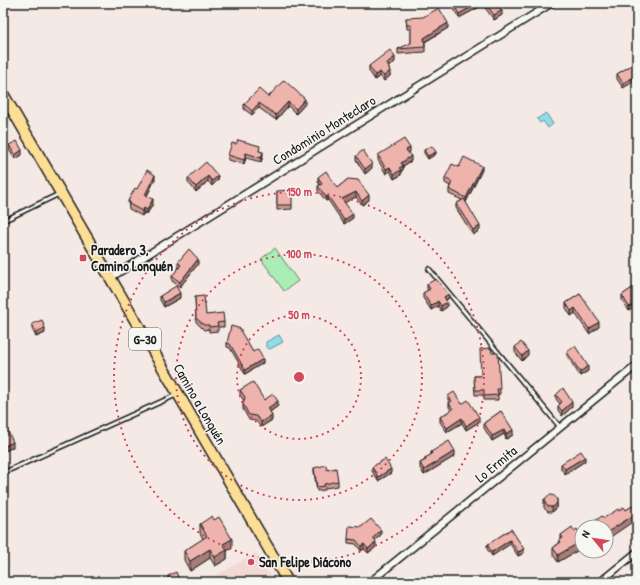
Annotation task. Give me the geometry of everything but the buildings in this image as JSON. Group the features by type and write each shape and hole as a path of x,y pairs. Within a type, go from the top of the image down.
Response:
{"main road":[{"name":"Camino a Lonquén","path":"3,94 288,582"}],"street":[{"name":"Condominio Monteclaro","path":"110,278 552,3"},
{"name":"Lo Ermita","path":"370,582 637,365"},
{"path":"600,582 637,552"}],"lane":[{"path":"3,221 61,194"},
{"path":"429,269 560,427"},
{"path":"3,473 177,394"}],"shaded area":[{"name":"San Felipe Diácono","path":"256,553 268,572 279,582 204,582"}],"green space":[{"path":"275,248 298,281 284,291 261,259"}],"water":[{"path":"546,113 553,124 548,128 543,121 540,123 537,119"},
{"path":"279,335 283,342 270,349 266,347 266,342"}],"place":[{"name":"Paradero 3, Camino Lonquén","path":"83,258"},
{"name":"San Felipe Diácono","path":"251,562"}]}
